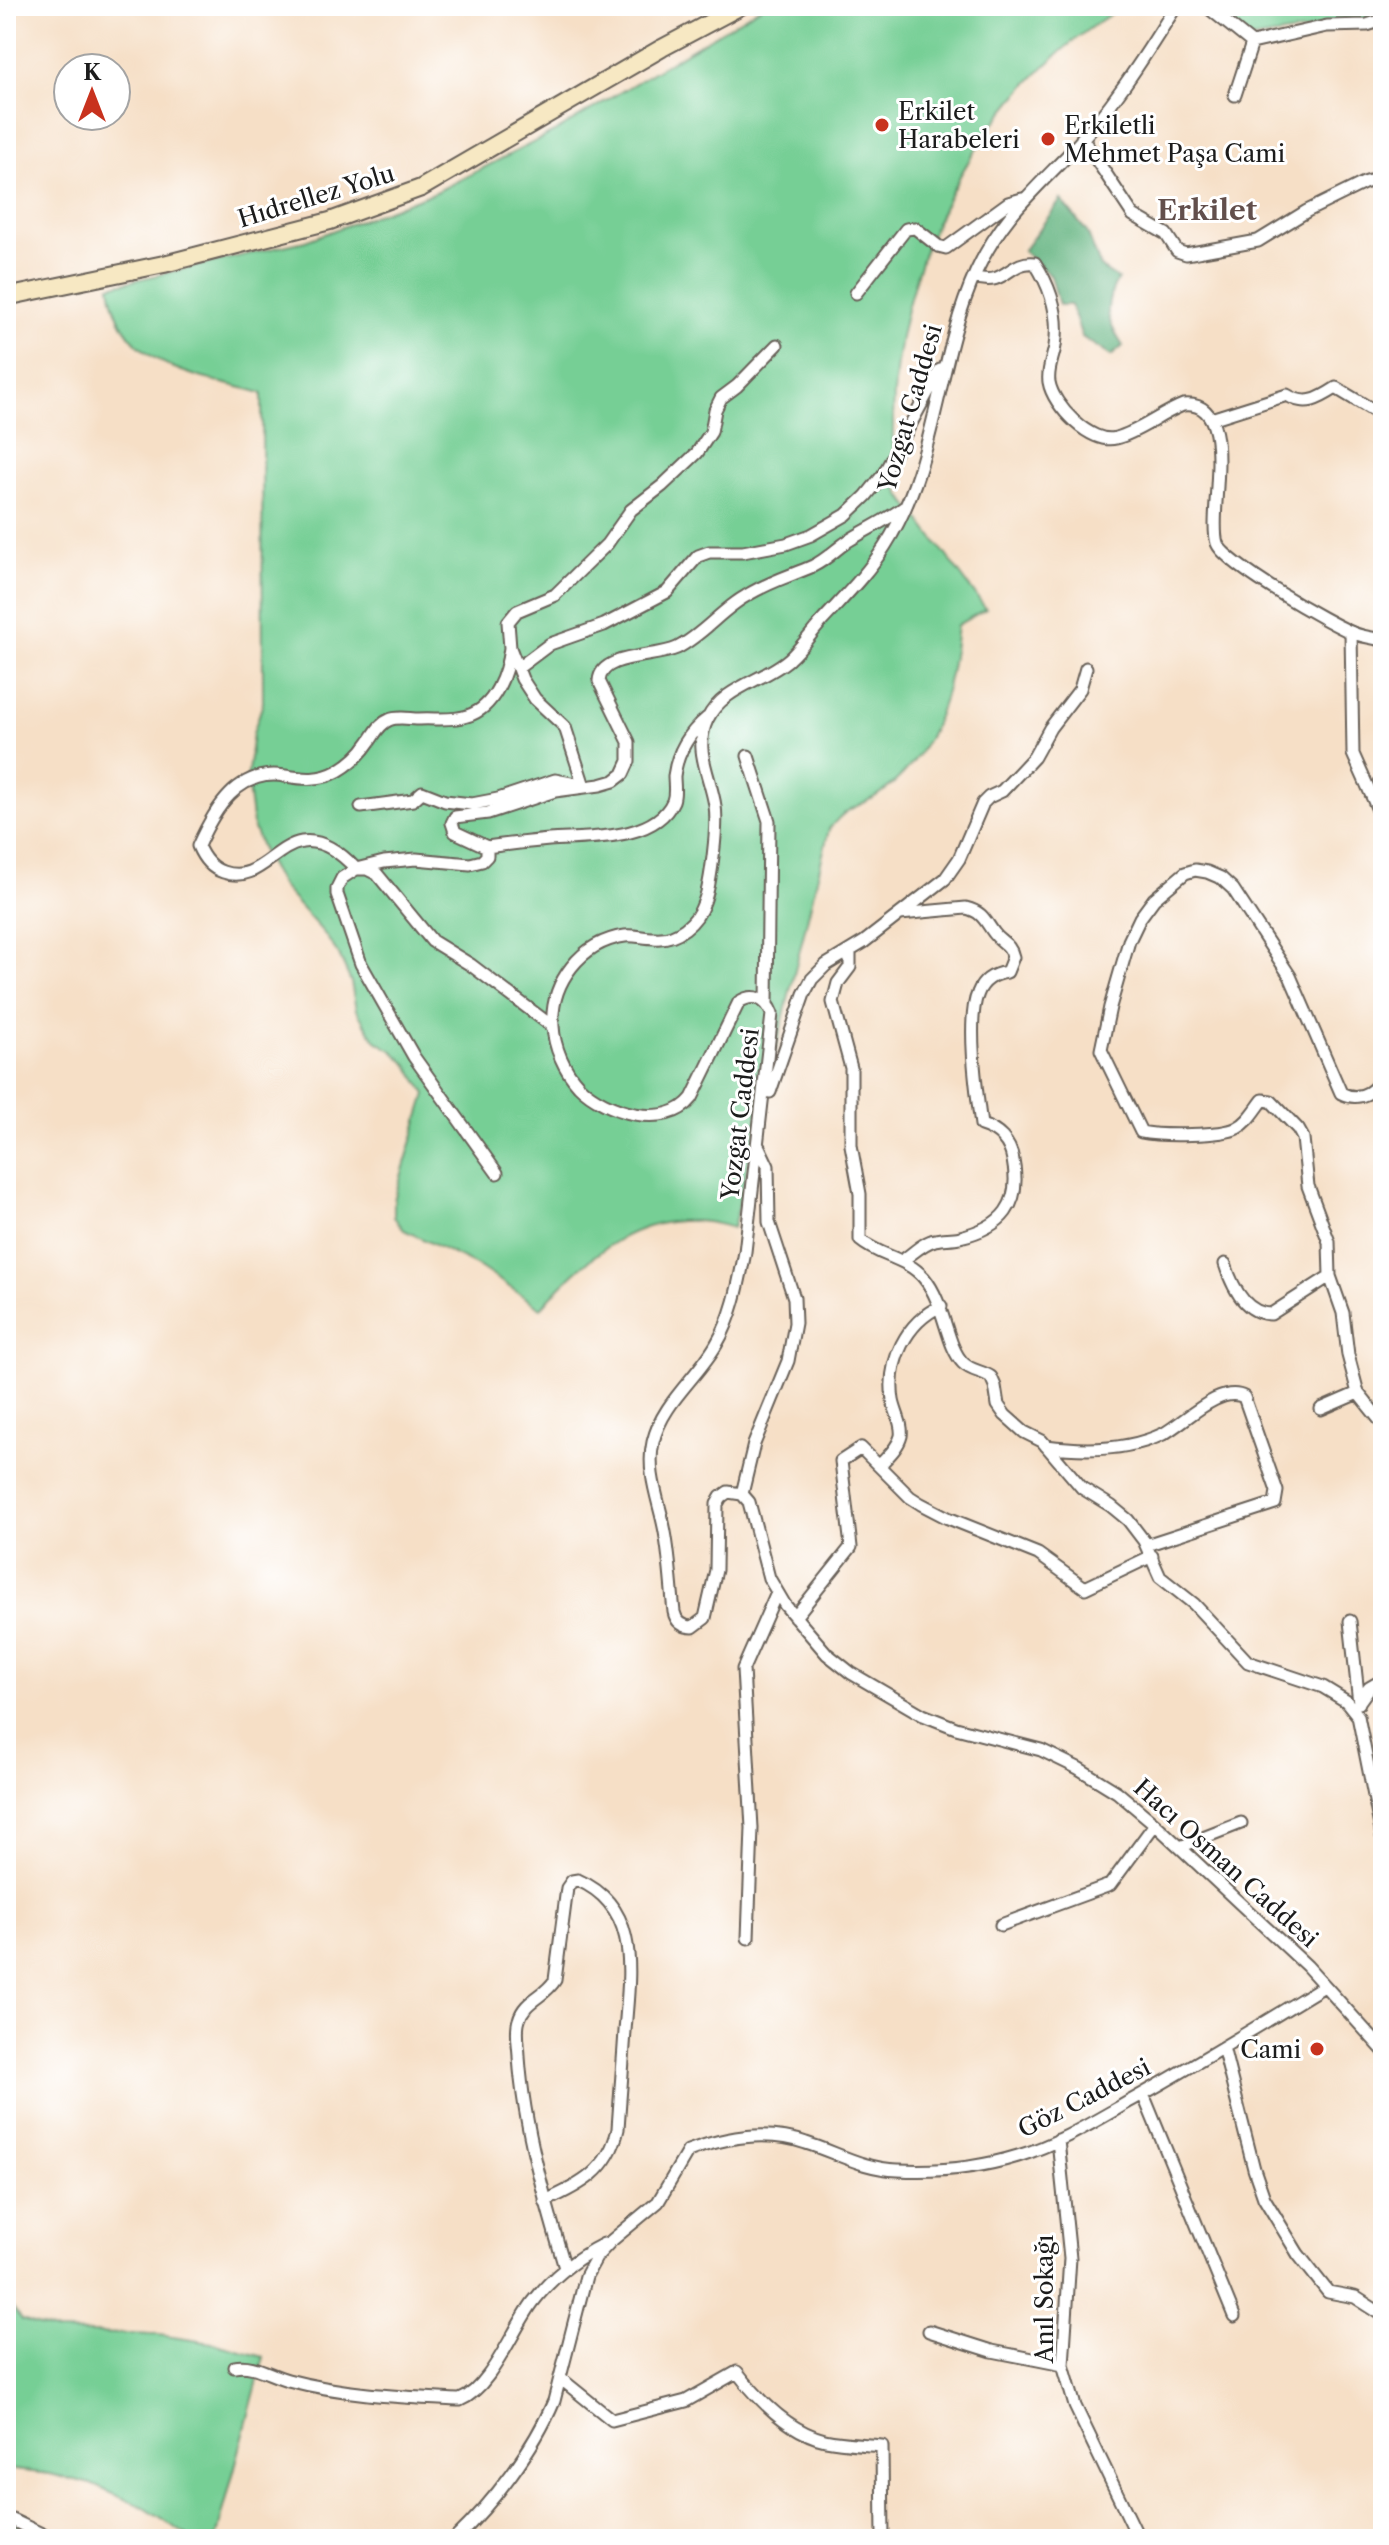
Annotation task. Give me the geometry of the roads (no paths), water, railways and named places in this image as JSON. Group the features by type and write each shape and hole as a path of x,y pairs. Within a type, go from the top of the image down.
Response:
{"street":[{"name":"Hıdrellez Yolu","path":"6,297 164,264 317,225 421,188 741,6"},
{"name":"Yozgat Caddesi","path":"746,1498 728,1492 718,1500 715,1518 716,1570 711,1600 702,1622 693,1627 684,1625 677,1620 674,1612 667,1545 651,1470 651,1452 655,1434 668,1410 710,1355 727,1324 745,1252 773,1019 767,1004 753,997 739,1002 689,1102 678,1111 646,1115 627,1111 586,1092 565,1065 553,1027 558,989 568,970 583,955 617,938 634,936 657,939 672,936 691,924 700,911 706,894 716,817 702,748 708,718 721,700 788,660 873,563 906,505 933,423 946,359 974,277 999,232 1024,198 1082,138 1129,77 1176,6"},
{"path":"1206,6 1252,43"},
{"path":"1252,43 1327,26 1367,25 1383,20"},
{"path":"1235,95 1252,43"},
{"path":"1082,138 1133,215 1166,234 1177,251 1186,254 1258,241 1307,211 1383,177"},
{"path":"856,293 906,229 917,229 938,246 946,248 1008,203 1024,198"},
{"path":"974,277 994,280 1008,274 1019,264 1035,263 1047,284 1054,309 1056,336 1049,364 1051,388 1062,409 1093,434 1114,439 1178,407 1189,404 1205,410 1211,419 1219,459 1215,535 1220,550 1278,591 1351,632 1383,640"},
{"path":"584,786 565,727 535,699 510,648 507,627 513,614 555,595 599,553 631,510 662,486 703,446 711,432 721,398 777,345"},
{"path":"518,668 550,644 604,625 667,592 698,556 709,552 743,552 786,544 823,529 846,515 883,475 946,359"},
{"path":"1211,419 1287,395 1297,401 1314,401 1336,388 1376,412 1383,410"},
{"path":"708,718 692,733 681,751 675,773 675,796 664,813 652,823 603,837 487,847 455,832 452,826 455,817 488,813 540,795 614,781 623,774 629,761 629,742 599,681 600,673 607,665 664,653 680,646 741,598 774,580 822,561 906,505"},
{"path":"1351,632 1353,754 1383,821"},
{"path":"510,648 498,688 485,706 476,712 458,718 393,718 382,724 357,756 335,773 312,779 276,775 249,781 232,791 218,805 198,846 210,865 228,874 250,873 296,844 319,843 334,850 356,869 367,869 377,874 432,941 471,965 553,1027"},
{"path":"763,1112 808,987 826,965 850,951 950,873 983,803 1002,791 1034,757 1050,728 1080,689 1086,668"},
{"path":"748,756 769,821 767,1004"},
{"path":"361,807 413,800 422,792 451,803 485,802 555,780 584,786"},
{"path":"487,847 487,856 476,863 407,860 356,869 342,878 337,894 361,964 414,1057 497,1173"},
{"path":"1383,1066 1380,1068 1379,1083 1372,1091 1354,1097 1341,1093 1290,976 1238,896 1221,878 1200,870 1185,873 1162,890 1140,918 1129,941 1101,1050 1141,1132 1155,1135 1228,1132 1249,1119 1263,1100 1271,1101 1303,1138 1308,1186 1329,1242 1330,1276 1343,1313 1348,1355 1358,1393 1383,1424"},
{"path":"899,914 966,908 976,911 986,919 996,936 1008,944 1013,957 1007,972 989,979 977,994 974,1064 981,1125 998,1133 1011,1151 1014,1168 1012,1201 1005,1215 994,1224 959,1238 932,1240 903,1260"},
{"path":"850,951 850,967 838,983 833,1002 851,1068 851,1145 860,1194 859,1236 865,1244 903,1260 928,1282 941,1306 961,1362 971,1370 991,1377 998,1405 1005,1415 1024,1432 1042,1441 1075,1482 1119,1512 1149,1550 1160,1577 1194,1604 1248,1662 1323,1687 1357,1707"},
{"path":"746,1498 754,1444 788,1361 795,1323 794,1298 769,1222 768,1166 758,1146"},
{"path":"1225,1264 1242,1298 1255,1311 1266,1314 1271,1314 1330,1276"},
{"path":"879,1466 898,1445 900,1437 901,1426 892,1392 900,1349 916,1323 941,1306"},
{"path":"1321,1409 1358,1393"},
{"path":"795,1617 851,1547 841,1461 861,1448 921,1504 1038,1554 1085,1588 1149,1550 1275,1503 1277,1491 1244,1397 1226,1394 1163,1434 1134,1443 1099,1448 1046,1446"},
{"name":"Hacı Osman Caddesi","path":"746,1498 764,1563 777,1592 815,1642 840,1664 905,1706 948,1725 1024,1744 1060,1758 1117,1792 1307,1966 1383,2050"},
{"path":"748,1938 752,1828 743,1669 777,1592"},
{"path":"1350,1621 1358,1716 1383,1841"},
{"path":"1357,1707 1369,1688 1381,1681"},
{"path":"1180,1847 1241,1823"},
{"path":"1001,1925 1110,1885 1155,1824"},
{"path":"545,2201 581,2184 596,2172 612,2148 618,2129 629,1978 628,1944 622,1924 612,1907 600,1893 578,1880 572,1881 567,1888 555,1980 548,1990 526,2007 517,2025 521,2085 545,2201 565,2268"},
{"name":"Göz Caddesi","path":"455,2539 479,2514 531,2447 554,2401 586,2276 597,2256 658,2202 688,2151 726,2139 785,2137 864,2166 897,2170 957,2168 992,2163 1058,2140 1143,2094 1324,1986"},
{"path":"1223,2047 1258,2184 1274,2216 1298,2254 1328,2292 1355,2297 1383,2315"},
{"path":"1143,2094 1234,2316"},
{"name":"Anıl Sokağı","path":"1058,2140 1070,2258 1063,2365 1075,2406 1139,2539"},
{"path":"234,2367 251,2366 287,2379 366,2395 460,2400 481,2385 531,2304 565,2268 611,2241"},
{"path":"929,2331 992,2351 1063,2365"},
{"path":"560,2378 612,2420 686,2401 737,2372 774,2412 810,2434 823,2440 882,2446 883,2539"},
{"path":"6,2517 52,2539"}],"place":[{"name":"Erkilet Harabeleri","path":"882,125"},
{"name":"Erkiletli Mehmet Paşa Cami","path":"1048,139"},
{"name":"Cami","path":"1317,2049"}],"district":[{"name":"Erkilet","path":"1207,210"}]}
